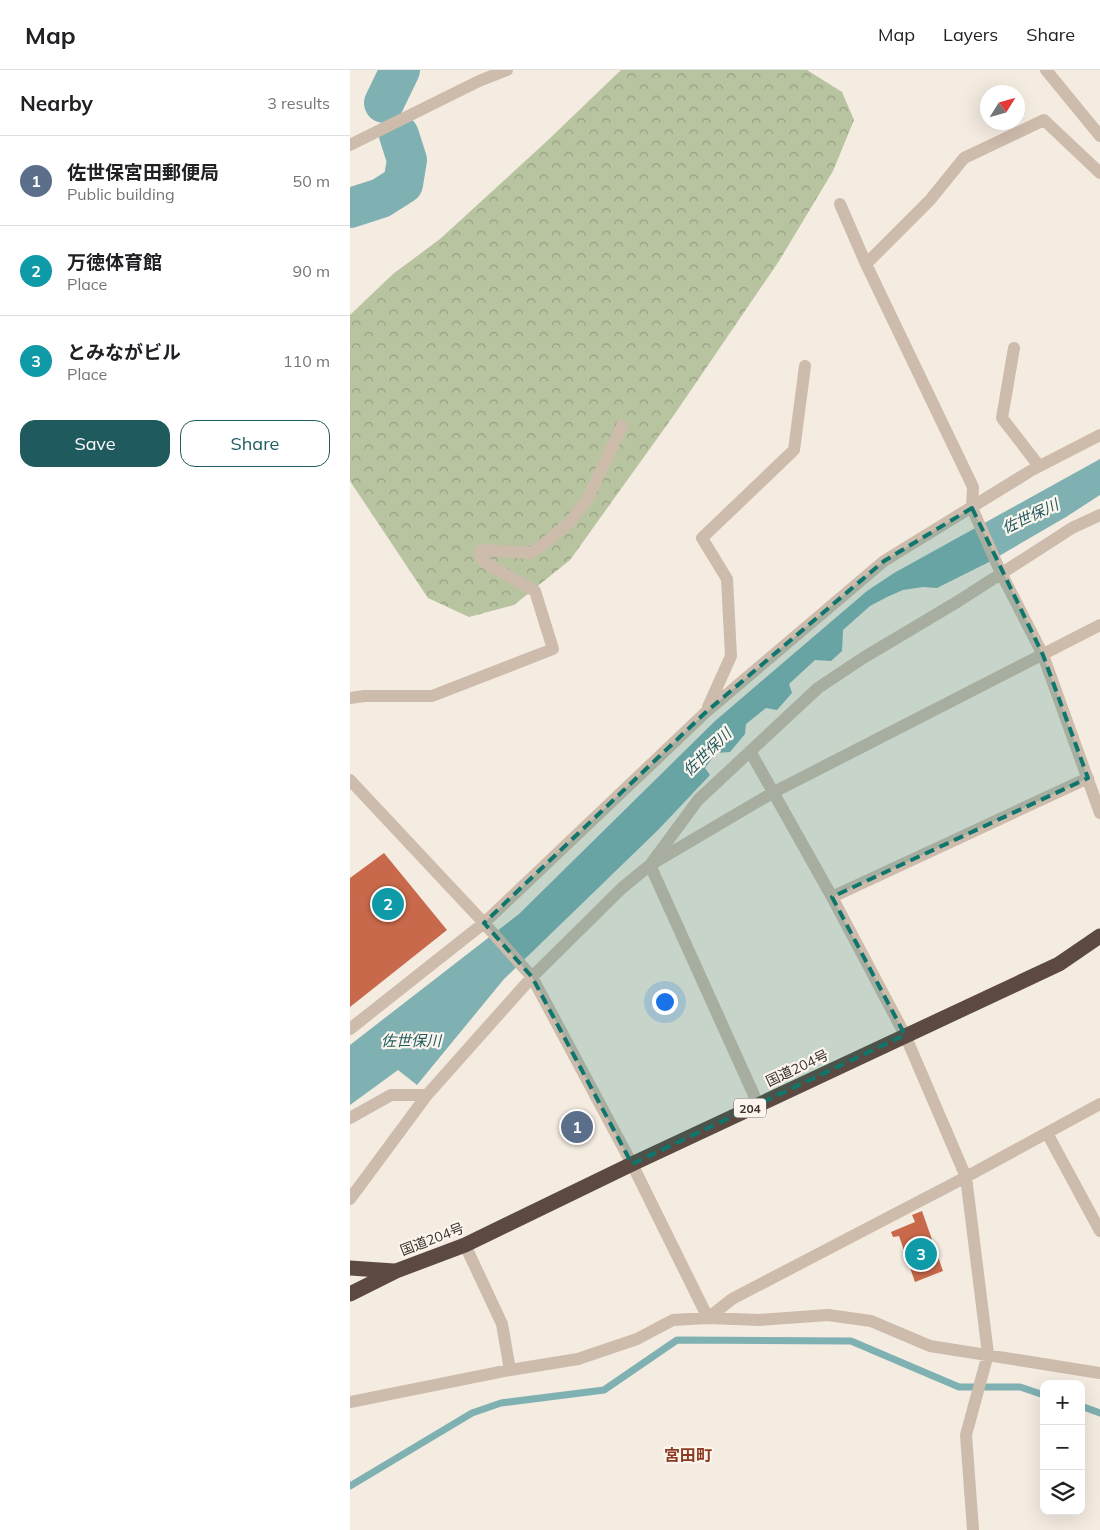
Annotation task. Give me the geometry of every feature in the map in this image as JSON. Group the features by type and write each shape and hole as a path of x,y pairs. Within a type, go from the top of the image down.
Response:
{"highway":[{"name":"国道204号","path":"350,1294 396,1271 465,1245 758,1104 1059,964 1100,936"},
{"name":"国道204号","path":"350,1268 396,1271"}],"street":[{"path":"350,144 479,81 507,70"},
{"path":"1046,70 1100,136"},
{"path":"866,264 930,200 964,158 1044,120 1100,173"},
{"path":"840,204 866,264 973,487 972,508 1001,573 1043,655 1100,814"},
{"path":"1014,348 1002,418 1039,466"},
{"path":"706,712 731,656 727,579 702,538 794,450 805,366"},
{"path":"350,698 364,696 432,696 553,649 535,591 487,564 481,558 482,550 531,553 570,522 588,498 622,426"},
{"path":"350,1030 488,928 706,712 884,561 1039,466 1100,435"},
{"path":"650,865 698,800 818,688 1072,528 1100,515"},
{"path":"350,1199 427,1095 532,977 622,888 650,865 774,792 1100,626"},
{"path":"750,751 832,897 905,1035 966,1177 988,1354 966,1436 973,1530"},
{"path":"832,897 1088,778"},
{"path":"350,780 532,977 632,1164 708,1318"},
{"path":"650,865 758,1104"},
{"path":"350,1118 391,1095 427,1095"},
{"path":"708,1318 732,1299 966,1177 1100,1104"},
{"path":"1047,1133 1100,1231"},
{"path":"465,1245 502,1324 510,1370"},
{"path":"350,1402 510,1370 578,1359 637,1339 673,1320 708,1318 759,1320 828,1315 871,1320 930,1346 1100,1373"}],"highlighted area":[{"path":"972,508 1043,655 1088,778 832,897 905,1035 632,1164 532,977 484,923 706,712 884,561"}],"green space":[{"path":"621,70 807,70 842,92 854,120 833,171 779,261 674,415 570,560 514,605 469,617 428,598 350,481 350,315 393,274 440,239"}],"water":[{"name":"佐世保川","path":"1100,459 1100,495 1066,517 987,563 937,588 923,587 903,590 870,606 843,630 842,651 831,661 815,660 789,684 792,693 777,710 766,708 746,724 745,734 730,752 716,753 705,768 710,775 658,830 504,979 417,1085 398,1070 350,1105 350,1045 519,914 715,721 867,591 894,573"}],"building":[{"path":"384,853 447,930 350,1007 350,878"},
{"path":"922,1211 943,1271 915,1282 899,1236 893,1237 891,1232 915,1222 912,1215"}],"waterway":[{"path":"384,103 400,70"},
{"path":"350,208 381,198 403,184 407,160 399,135"},
{"path":"350,1486 472,1413 501,1403 604,1390 677,1340 851,1341 959,1387 1020,1387 1040,1394"},
{"path":"1085,1407 1100,1413"}],"place":[{"name":"万徳体育館","path":"388,904"},
{"name":"佐世保宮田郵便局","path":"577,1127"},
{"name":"とみながビル","path":"921,1254"}],"district":[{"name":"宮田町","path":"688,1455"}]}
